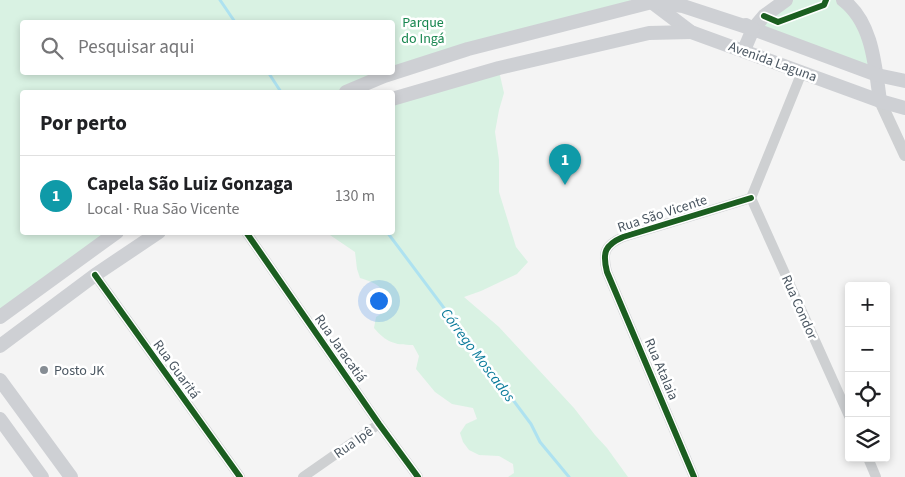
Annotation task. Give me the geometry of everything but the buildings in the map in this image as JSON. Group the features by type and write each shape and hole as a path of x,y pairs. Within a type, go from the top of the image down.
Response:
{"main road":[{"name":"Avenida Laguna","path":"696,0 753,29 877,75 905,81"},
{"path":"744,50 753,29 764,16 786,0"},
{"path":"843,0 861,20 869,40 877,75 880,101"},
{"name":"Avenida Laguna","path":"651,1 691,32 880,101 905,108"},
{"path":"395,72 468,49 651,1 683,6 753,29"},
{"path":"395,98 498,68 649,33 691,32"},
{"path":"351,90 387,75"},
{"path":"0,317 113,235"},
{"path":"0,346 95,275 154,235"},
{"path":"0,380 71,477"},
{"path":"0,419 42,477"}],"street":[{"path":"751,198 802,72"},
{"path":"880,101 905,155"},
{"name":"Rua São Vicente","path":"607,272 604,255 607,248 613,242 623,237 751,198"},
{"name":"Rua Condor","path":"751,198 845,407"},
{"name":"Rua Jaracatiá","path":"248,235 418,477"},
{"name":"Rua Atalaia","path":"607,272 694,477"},
{"name":"Rua Guaritá","path":"95,275 240,477"},
{"name":"Rua Ipê","path":"303,477 379,424"},
{"path":"870,462 876,477"}],"green space":[{"name":"Parque do Ingá","path":"0,0 631,1 395,70 395,20 20,20 20,75 384,75 347,90 20,90 20,235 112,235 0,313"},
{"path":"786,0 843,0 849,5 877,75 753,29"},
{"path":"499,71 504,93 495,132 499,160 499,192 516,247 528,262 517,274 464,297 499,327 574,408 628,477 508,477 514,473 513,464 499,456 479,455 469,450 463,442 460,433 466,424 477,419 473,408 452,404 435,392 416,369 419,356 413,345 391,342 382,337 374,328 376,317 391,304 379,286 360,278 355,252 330,235 395,235 395,101"}],"waterway":[{"name":"Córrego Moscados","path":"220,0 234,20"},
{"name":"Córrego Moscados","path":"270,75 280,90"},
{"name":"Córrego Moscados","path":"389,235 531,424 540,442 569,477"}],"cycle path":[{"path":"764,16 778,22 824,5 826,0"},
{"path":"694,477 607,272 605,254 612,243 623,237 751,198"},
{"path":"248,235 418,477"},
{"path":"95,275 240,477"}],"place":[{"name":"Capela São Luiz Gonzaga","path":"565,185"},
{"name":"Posto JK","path":"44,370"}]}
